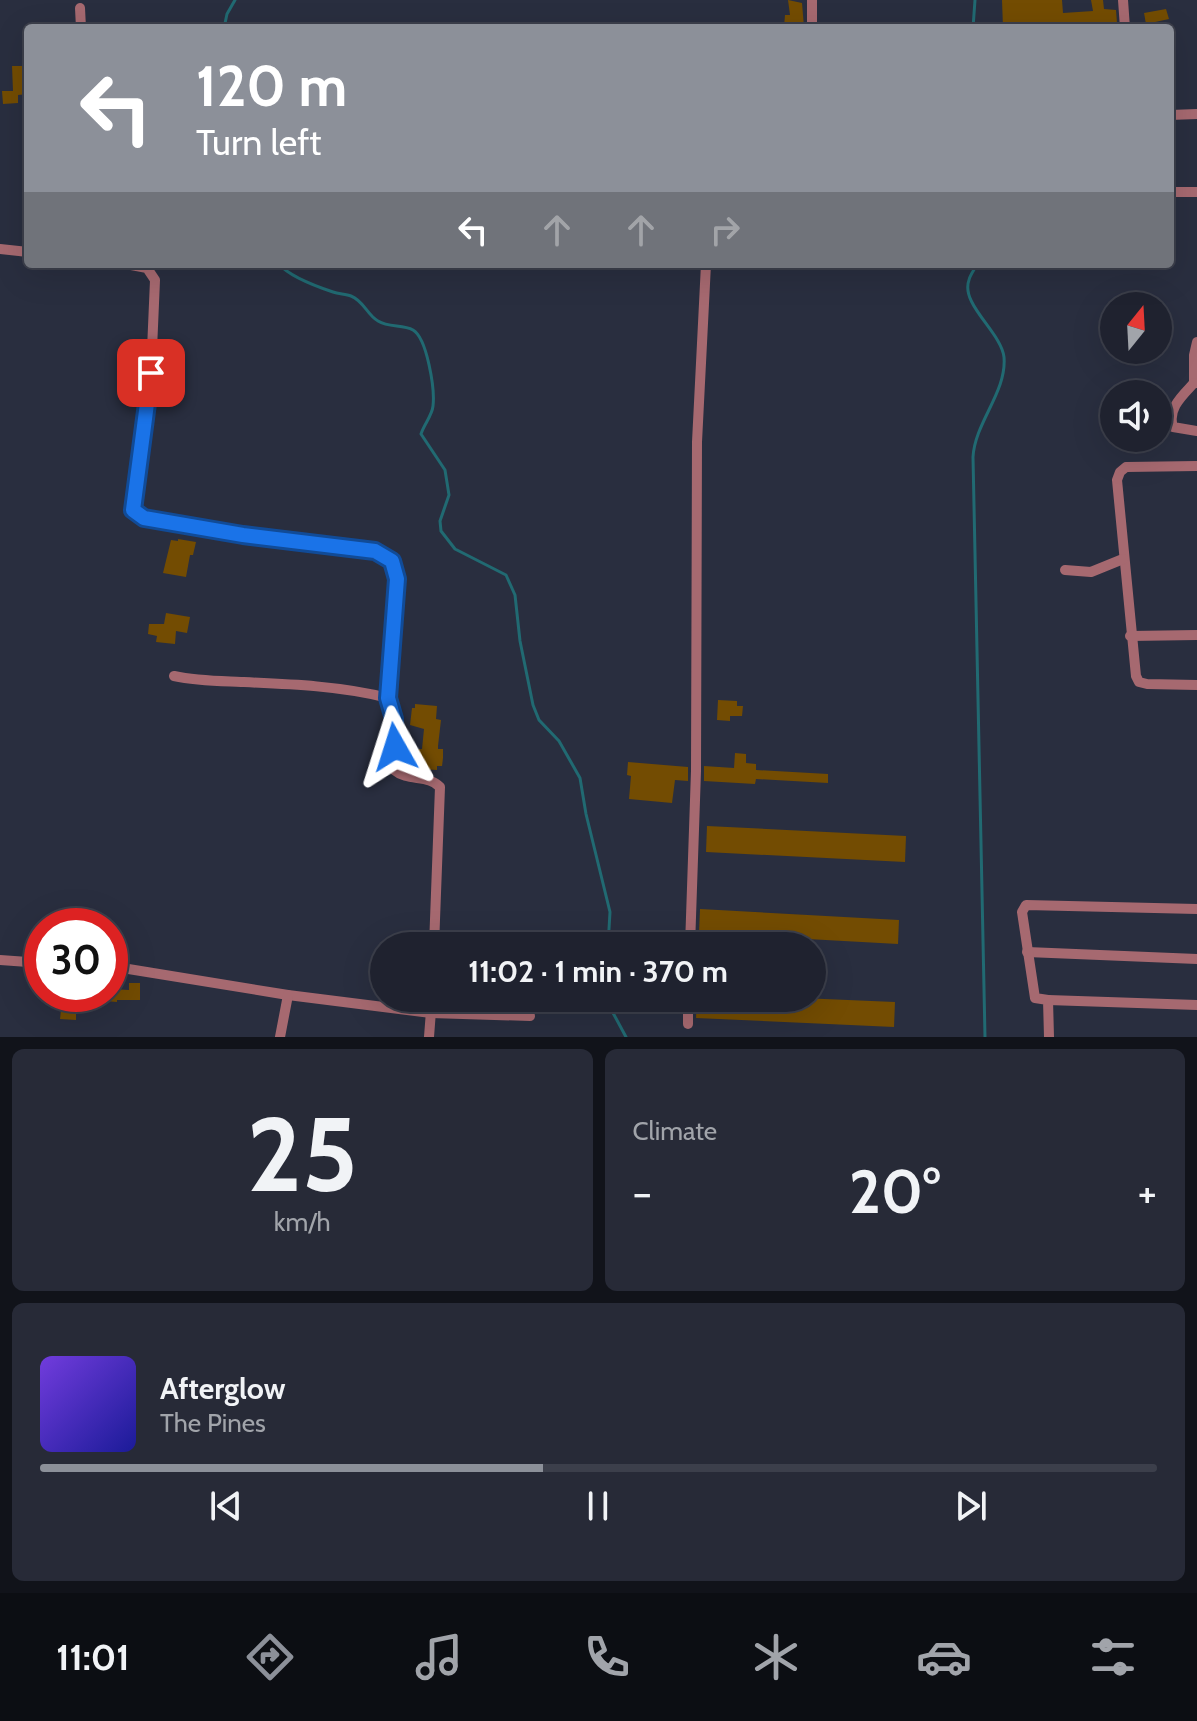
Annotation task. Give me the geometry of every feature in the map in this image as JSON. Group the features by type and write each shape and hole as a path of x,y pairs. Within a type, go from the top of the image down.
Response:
{"street":[{"path":"812,0 812,24"},
{"path":"1123,0 1125,24"},
{"path":"80,8 81,24"},
{"path":"1174,115 1197,114"},
{"path":"1174,192 1197,192"},
{"path":"0,249 24,252"},
{"path":"147,268 155,280 151,373 133,510 144,518 243,535 375,551 392,561 397,579 388,698 394,719 394,770 400,775 434,780 440,787 435,932"},
{"path":"690,932 696,771 697,442 706,268"},
{"path":"1197,342 1194,355 1196,383 1173,408 1170,419 1173,427 1197,431"},
{"path":"1197,466 1126,467 1117,480 1130,636 1139,682 1197,685"},
{"path":"1065,570 1091,572 1123,559"},
{"path":"1130,636 1197,635"},
{"path":"174,676 200,682 240,682 364,692 388,698"},
{"path":"1197,909 1026,905 1022,912 1035,998 1197,1005"},
{"path":"1027,952 1197,959"},
{"path":"0,960 24,962"},
{"path":"128,969 288,995 431,1013 530,1016"},
{"path":"280,1037 288,995"},
{"path":"1048,1000 1049,1037"},
{"path":"688,1012 688,1024"},
{"path":"429,1037 431,1013"}],"building":[{"path":"788,0 802,3 804,24 784,24 785,15 790,15"},
{"path":"1002,0 1062,0 1063,13 1093,11 1091,0 1103,0 1104,9 1116,10 1117,23 1105,24 1003,24"},
{"path":"1166,9 1169,19 1146,24 1144,13"},
{"path":"12,66 24,66 24,94 18,95 18,103 3,104 2,91 13,91"},
{"path":"171,540 196,542 186,577 163,573"},
{"path":"166,613 190,617 187,633 176,631 175,644 156,642 157,636 148,634 149,624 164,624"},
{"path":"718,700 737,701 737,706 743,706 742,716 730,716 730,721 717,720"},
{"path":"415,704 437,706 436,719 441,720 438,749 443,749 443,758 442,766 437,766 437,770 407,768 407,750 422,749 424,729 410,725"},
{"path":"735,753 746,754 746,763 756,764 756,770 828,774 828,783 756,779 755,784 704,781 704,766 734,768"},
{"path":"628,762 688,767 688,781 675,780 672,803 629,799 631,776 627,775"},
{"path":"707,826 906,836 905,862 706,852"},
{"path":"700,909 899,920 898,944 826,940 826,932 699,932"},
{"path":"129,983 140,983 140,1000 128,1000"},
{"path":"826,999 895,1002 894,1027 696,1018 696,1012 826,1012"},
{"path":"61,1012 76,1012 76,1020 60,1019"}],"waterway":[{"path":"225,24 235,0"},
{"path":"973,24 975,0"},
{"path":"284,268 304,281 355,298 378,321 413,330 422,343 429,365 433,406 421,434 445,470 449,495 440,521 441,531 455,549 506,575 515,595 520,641 533,705 539,720 559,741 580,778 610,912 609,932"},
{"path":"975,268 969,280 970,299 996,338 1004,357 1001,382 979,432 973,457 985,1037"},
{"path":"613,1012 626,1037"}],"route":[{"path":"151,373 133,510 144,518 243,535 375,551 392,561 397,579 388,698 394,719 395,747"}]}
